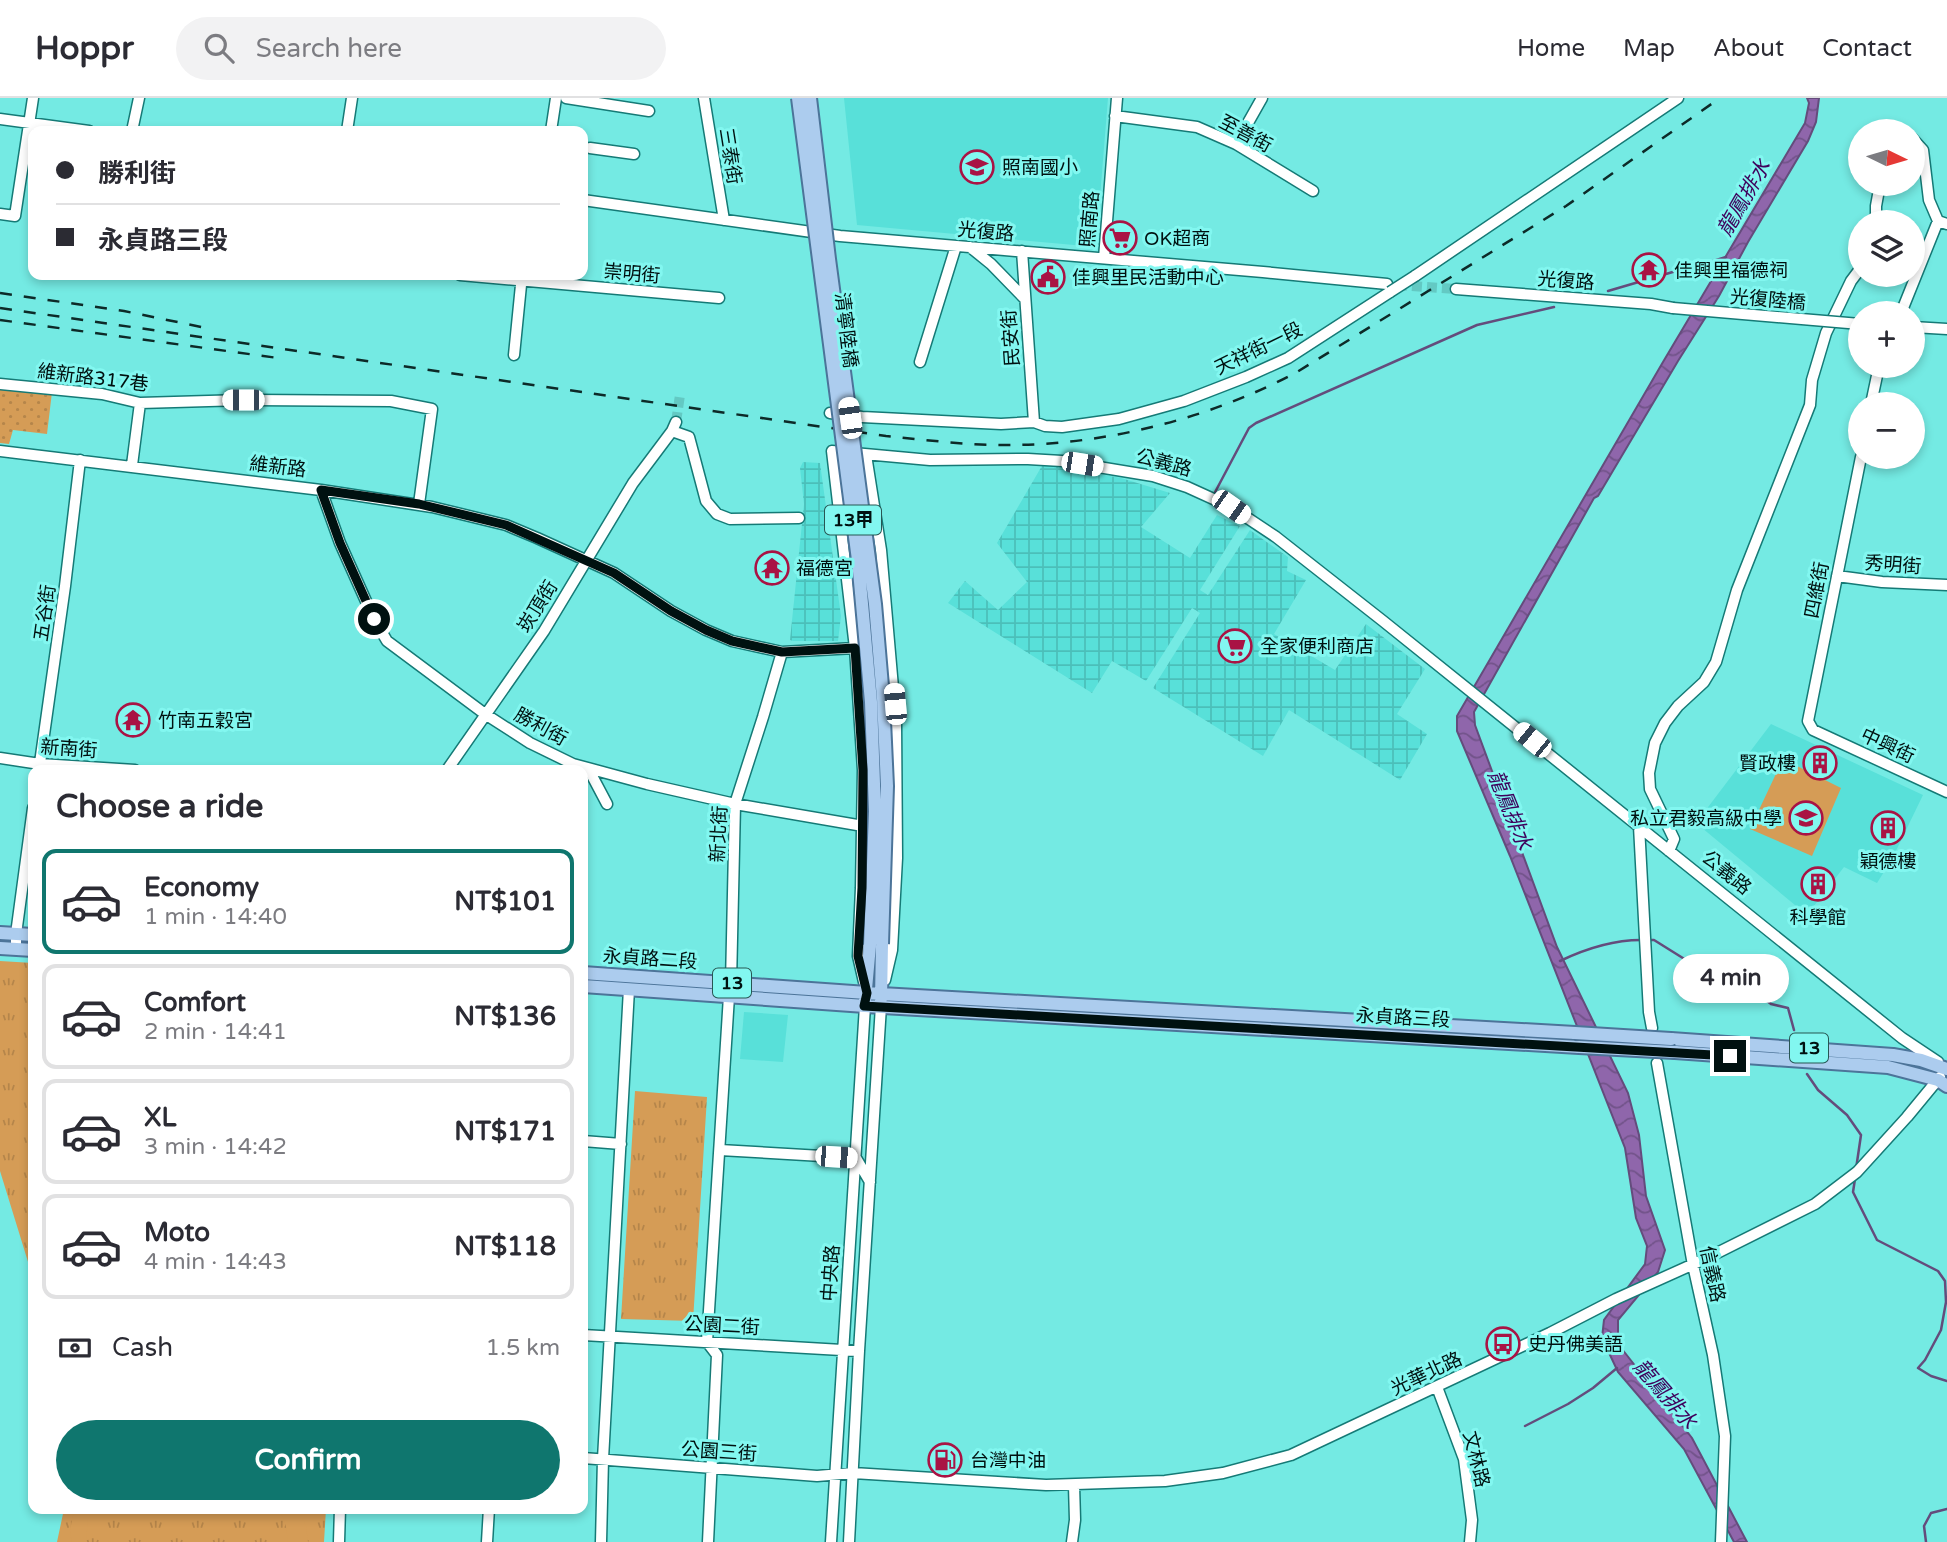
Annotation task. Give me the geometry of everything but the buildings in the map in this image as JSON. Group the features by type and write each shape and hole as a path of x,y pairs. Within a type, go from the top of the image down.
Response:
{"main road":[{"name":"清寧陸橋","path":"798,98 858,560 872,702 876,944"},
{"name":"清寧陸橋","path":"810,98 875,604 883,698 887,786 876,944"},
{"path":"0,933 28,935"},
{"name":"13甲","path":"866,999 876,944"},
{"name":"13甲","path":"876,944 881,1000"},
{"path":"0,948 28,950"},
{"name":"永貞路二段","path":"588,974 730,989 866,999"},
{"name":"永貞路二段","path":"588,986 730,989"},
{"name":"永貞路三段","path":"866,999 1888,1068 1943,1083"},
{"name":"永貞路三段","path":"881,1000 1671,1039 1893,1055 1947,1068"}],"street":[{"path":"30,126 33,98"},
{"path":"133,126 139,98"},
{"path":"348,126 352,98"},
{"path":"552,126 556,98"},
{"path":"566,98 649,111"},
{"name":"三泰街","path":"704,98 724,219"},
{"name":"照南路","path":"1104,258 1117,98"},
{"path":"1236,144 1262,98"},
{"name":"天祥街一段","path":"830,413 1001,424 1034,422 1062,427 1119,419 1184,401 1288,358 1388,288 1415,276 1678,98"},
{"name":"至善街","path":"1115,116 1197,127 1236,144 1313,191"},
{"path":"0,119 52,126"},
{"path":"0,214 15,216 28,135"},
{"path":"590,148 634,154"},
{"path":"1906,301 1945,224 1929,200 1925,167"},
{"name":"光復路","path":"588,201 840,236 1104,258 1388,288"},
{"path":"920,362 956,246"},
{"path":"969,247 991,264 1024,299"},
{"name":"民安街","path":"1022,251 1034,422"},
{"path":"514,355 522,280"},
{"name":"崇明街","path":"542,280 719,298"},
{"path":"1669,851 1674,839 1650,789 1654,743 1678,706 1704,682 1716,662 1737,590 1810,405 1812,380 1825,333 1848,287"},
{"name":"光復路","path":"1456,289 1673,308"},
{"name":"光復陸橋","path":"1673,308 1848,323"},
{"path":"1925,328 1947,329"},
{"name":"維新路317巷","path":"0,384 102,394 140,402 391,401 432,409 419,504"},
{"path":"132,465 140,402"},
{"name":"崁頂街","path":"450,765 544,631 632,483 674,427 689,437 706,501 717,514 730,519 799,518"},
{"name":"維新路","path":"0,450 419,504 506,525 586,559 614,573 671,611 732,641 782,652 855,648"},
{"name":"公義路","path":"832,451 942,461 1028,458 1062,461 1153,476 1221,502 1276,537 1902,1038 1947,1068"},
{"name":"中央路","path":"831,1542 866,999 858,956 863,770 858,688 832,451"},
{"name":"中央路","path":"849,1542 881,1000 892,950 898,858 893,684 881,550 866,455"},
{"name":"五谷街","path":"39,765 80,460"},
{"name":"四維街","path":"1813,730 1808,721 1859,469"},
{"name":"勝利街","path":"321,490 340,543 374,619 387,641 485,714 530,743 576,765"},
{"name":"秀明街","path":"1837,576 1882,582 1947,585"},
{"name":"新北街","path":"707,1342 730,989 735,804 782,652"},
{"path":"858,688 893,684"},
{"name":"中興街","path":"1813,730 1947,792"},
{"name":"新南街","path":"0,758 30,765"},
{"path":"589,770 607,804"},
{"name":"勝利街","path":"589,770 735,804 863,826"},
{"path":"1639,826 1651,1028"},
{"path":"16,949 28,845"},
{"path":"601,1542 603,1459 629,989"},
{"name":"信義路","path":"1657,1063 1693,1265 1713,1354 1725,1436 1721,1542"},
{"name":"光華北路","path":"853,1474 1074,1485 1165,1481 1223,1473 1291,1455 1616,1299 1693,1265 1815,1204 1857,1172 1925,1095 1943,1083 1947,1068"},
{"path":"588,1141 621,1144"},
{"path":"720,1150 856,1158 870,1183"},
{"name":"公園二街","path":"588,1335 859,1351"},
{"path":"707,1342 717,1355 708,1542"},
{"name":"文林路","path":"1437,1387 1464,1459 1472,1520 1471,1542"},
{"name":"公園三街","path":"588,1458 817,1476 853,1474"},
{"path":"1072,1542 1075,1520 1074,1485"},
{"path":"340,1514 340,1542"},
{"path":"487,1542 489,1514"}],"shaded area":[{"name":"照南國小","path":"844,98 1108,98 1096,247 857,225"},
{"path":"803,462 820,463 841,616 838,641 790,640 804,504 800,468"},
{"path":"1043,464 1121,478 1170,493 1141,527 1190,558 1217,515 1240,526 1200,590 1208,595 1250,530 1288,557 1287,571 1306,580 1274,634 1335,670 1366,624 1425,669 1397,714 1427,734 1400,780 1289,710 1263,756 1153,688 1200,613 1192,608 1146,681 1112,661 1092,693 948,603 965,581 998,610 1027,582 997,543"},
{"name":"私立君毅高級中學","path":"1771,724 1923,795 1892,859 1877,883 1844,867 1807,915 1696,823"},
{"path":"744,1012 788,1015 783,1062 740,1059"}],"green space":[{"path":"0,386 52,392 47,434 13,430 9,444 0,443"},
{"path":"1783,759 1841,788 1812,856 1750,829"},
{"path":"0,961 28,963 28,1262 0,1171"},
{"path":"635,1091 707,1097 693,1321 621,1319"},
{"path":"63,1514 326,1514 324,1542 57,1542"},
{"path":"74,1514 90,1514 86,1542 72,1542"},
{"path":"280,1514 300,1514 306,1526 308,1542 287,1542"}],"water":[{"path":"1807,98 1819,98 1816,122 1808,141 1719,296 1598,496 1594,498 1474,712 1475,725 1557,947 1628,1093 1639,1135 1646,1196 1665,1250 1658,1272 1618,1320 1618,1344 1692,1438 1747,1542 1734,1542 1684,1449 1618,1372 1602,1338 1604,1320 1645,1264 1647,1246 1636,1218 1625,1148 1510,856 1457,731 1457,716 1805,123 1809,103"}],"waterway":[{"path":"1713,261 1726,257"},
{"path":"1608,291 1700,264"},
{"path":"1213,496 1249,428 1256,423 1477,325 1554,307"},
{"path":"1560,961 1600,946 1641,940"},
{"path":"1648,940 1654,940 1710,975 1738,979 1771,1004 1788,1008 1794,1030"},
{"path":"1807,1074 1818,1090 1847,1115 1861,1135 1856,1169"},
{"path":"1855,1179 1853,1192 1877,1240 1938,1271 1945,1281 1946,1302 1941,1330 1918,1368 1947,1381"},
{"path":"1525,1426 1568,1404 1617,1368"},
{"path":"1926,1542 1924,1526 1931,1513 1947,1509"}],"tunnel":[{"path":"1397,285 1456,289"},
{"path":"676,422 680,395"}],"railway":[{"path":"0,308 886,436 998,445 1087,440 1196,415 1265,388 1297,372 1566,206 1720,98"},
{"path":"0,293 124,311 211,329"},
{"path":"0,320 278,358"}],"place":[{"name":"照南國小","path":"977,167"},
{"name":"OK超商","path":"1120,238"},
{"name":"佳興里福德祠","path":"1649,270"},
{"name":"佳興里民活動中心","path":"1048,277"},
{"name":"福德宮","path":"772,568"},
{"name":"全家便利商店","path":"1235,646"},
{"name":"竹南五穀宮","path":"133,720"},
{"name":"賢政樓","path":"1820,763"},
{"name":"私立君毅高級中學","path":"1806,818"},
{"name":"穎德樓","path":"1888,828"},
{"name":"科學館","path":"1818,884"},
{"name":"史丹佛美語","path":"1503,1344"},
{"name":"台灣中油","path":"945,1460"}],"route":[{"path":"374,619 340,543 321,490 419,504 506,525 614,573 671,611 732,641 782,652 855,648 863,770 862,888 858,956 867,993 864,1006 1730,1056"}],"water label":[{"name":"龍鳳排水","path":"1744,198"},
{"name":"龍鳳排水","path":"1510,810"},
{"name":"龍鳳排水","path":"1665,1394"}]}
